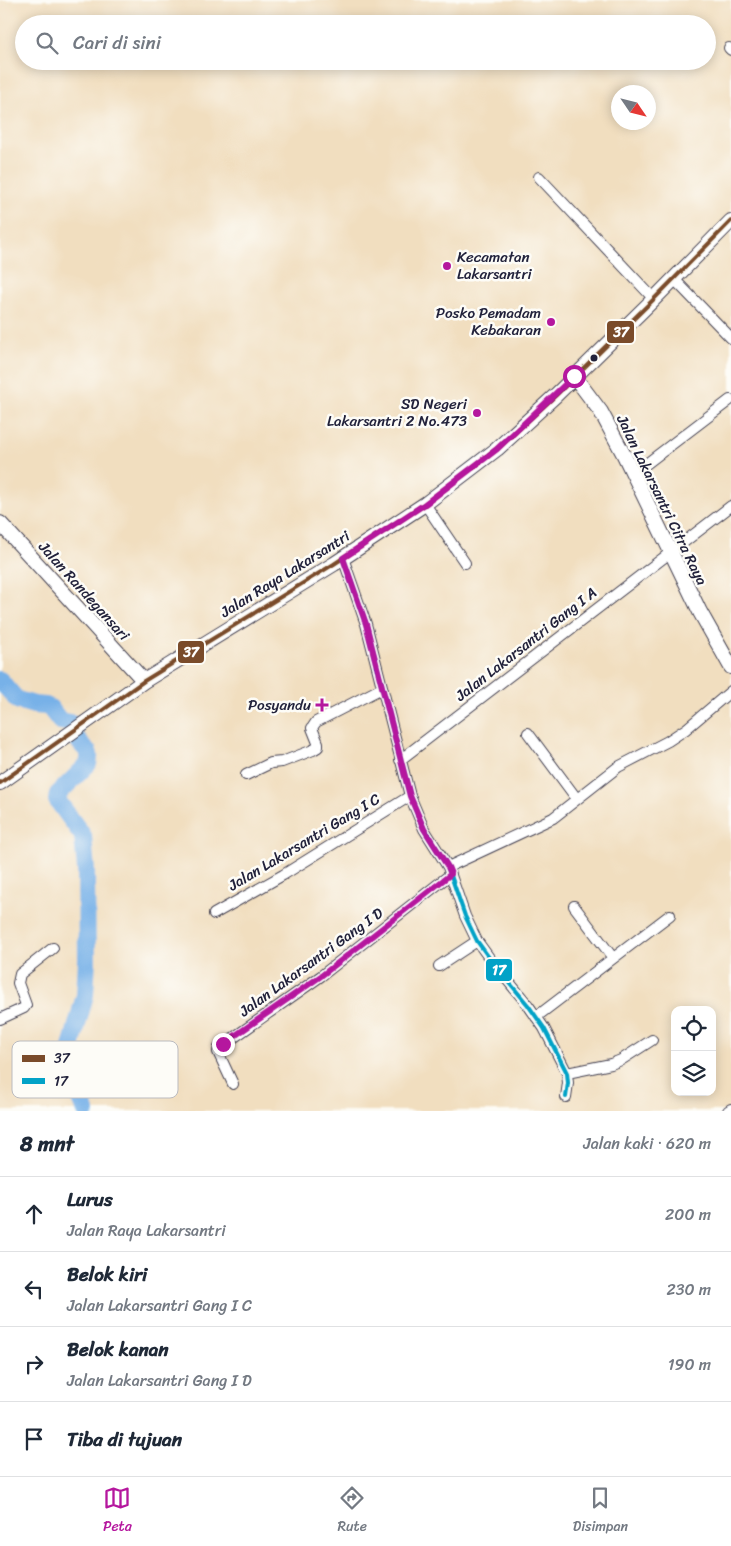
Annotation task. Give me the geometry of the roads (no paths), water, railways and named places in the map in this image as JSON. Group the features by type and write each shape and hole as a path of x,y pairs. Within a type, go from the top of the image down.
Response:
{"main road":[{"name":"Jalan Raya Lakarsantri","path":"0,782 144,681 343,558 425,504 497,449 674,280 731,221"},
{"name":"Jalan Lakarsantri Citra Raya","path":"574,376 600,412 633,474 669,552 731,667"},
{"name":"Jalan Randegansari","path":"0,523 144,681"}],"street":[{"path":"539,178 654,299"},
{"path":"674,280 731,338"},
{"path":"633,474 730,400"},
{"path":"425,504 465,562"},
{"name":"Jalan Lakarsantri Gang I A","path":"400,760 731,506"},
{"path":"343,558 366,624 410,796 424,829 450,870 465,916 477,940 544,1028 567,1073 566,1097"},
{"path":"246,775 271,763 282,762 318,747 312,728 316,722 382,688"},
{"path":"450,870 553,818 618,767 668,742 731,692"},
{"path":"528,734 577,799"},
{"name":"Jalan Lakarsantri Gang I C","path":"214,914 283,875 410,796"},
{"name":"Jalan Lakarsantri Gang I D","path":"233,1084 218,1052 219,1048 321,976 450,870"},
{"path":"574,906 612,958"},
{"path":"536,1017 670,915"},
{"path":"439,966 477,940"},
{"path":"0,1019 24,1008 26,1005 18,983 20,974 53,948"},
{"path":"567,1073 611,1064 621,1060 652,1040"}],"waterway":[{"path":"0,680 17,700 46,706 50,708 60,721 71,723 75,729"},
{"path":"73,1041 85,995 87,959 86,870 83,836 57,800 58,794 88,764 89,755 79,741"},
{"path":"80,1098 86,1111"}],"place":[{"name":"Kecamatan Lakarsantri","path":"447,266"},
{"name":"Posko Pemadam Kebakaran","path":"551,322"},
{"name":"SD Negeri Lakarsantri 2 No.473","path":"477,413"},
{"name":"Posyandu","path":"322,705"}]}
